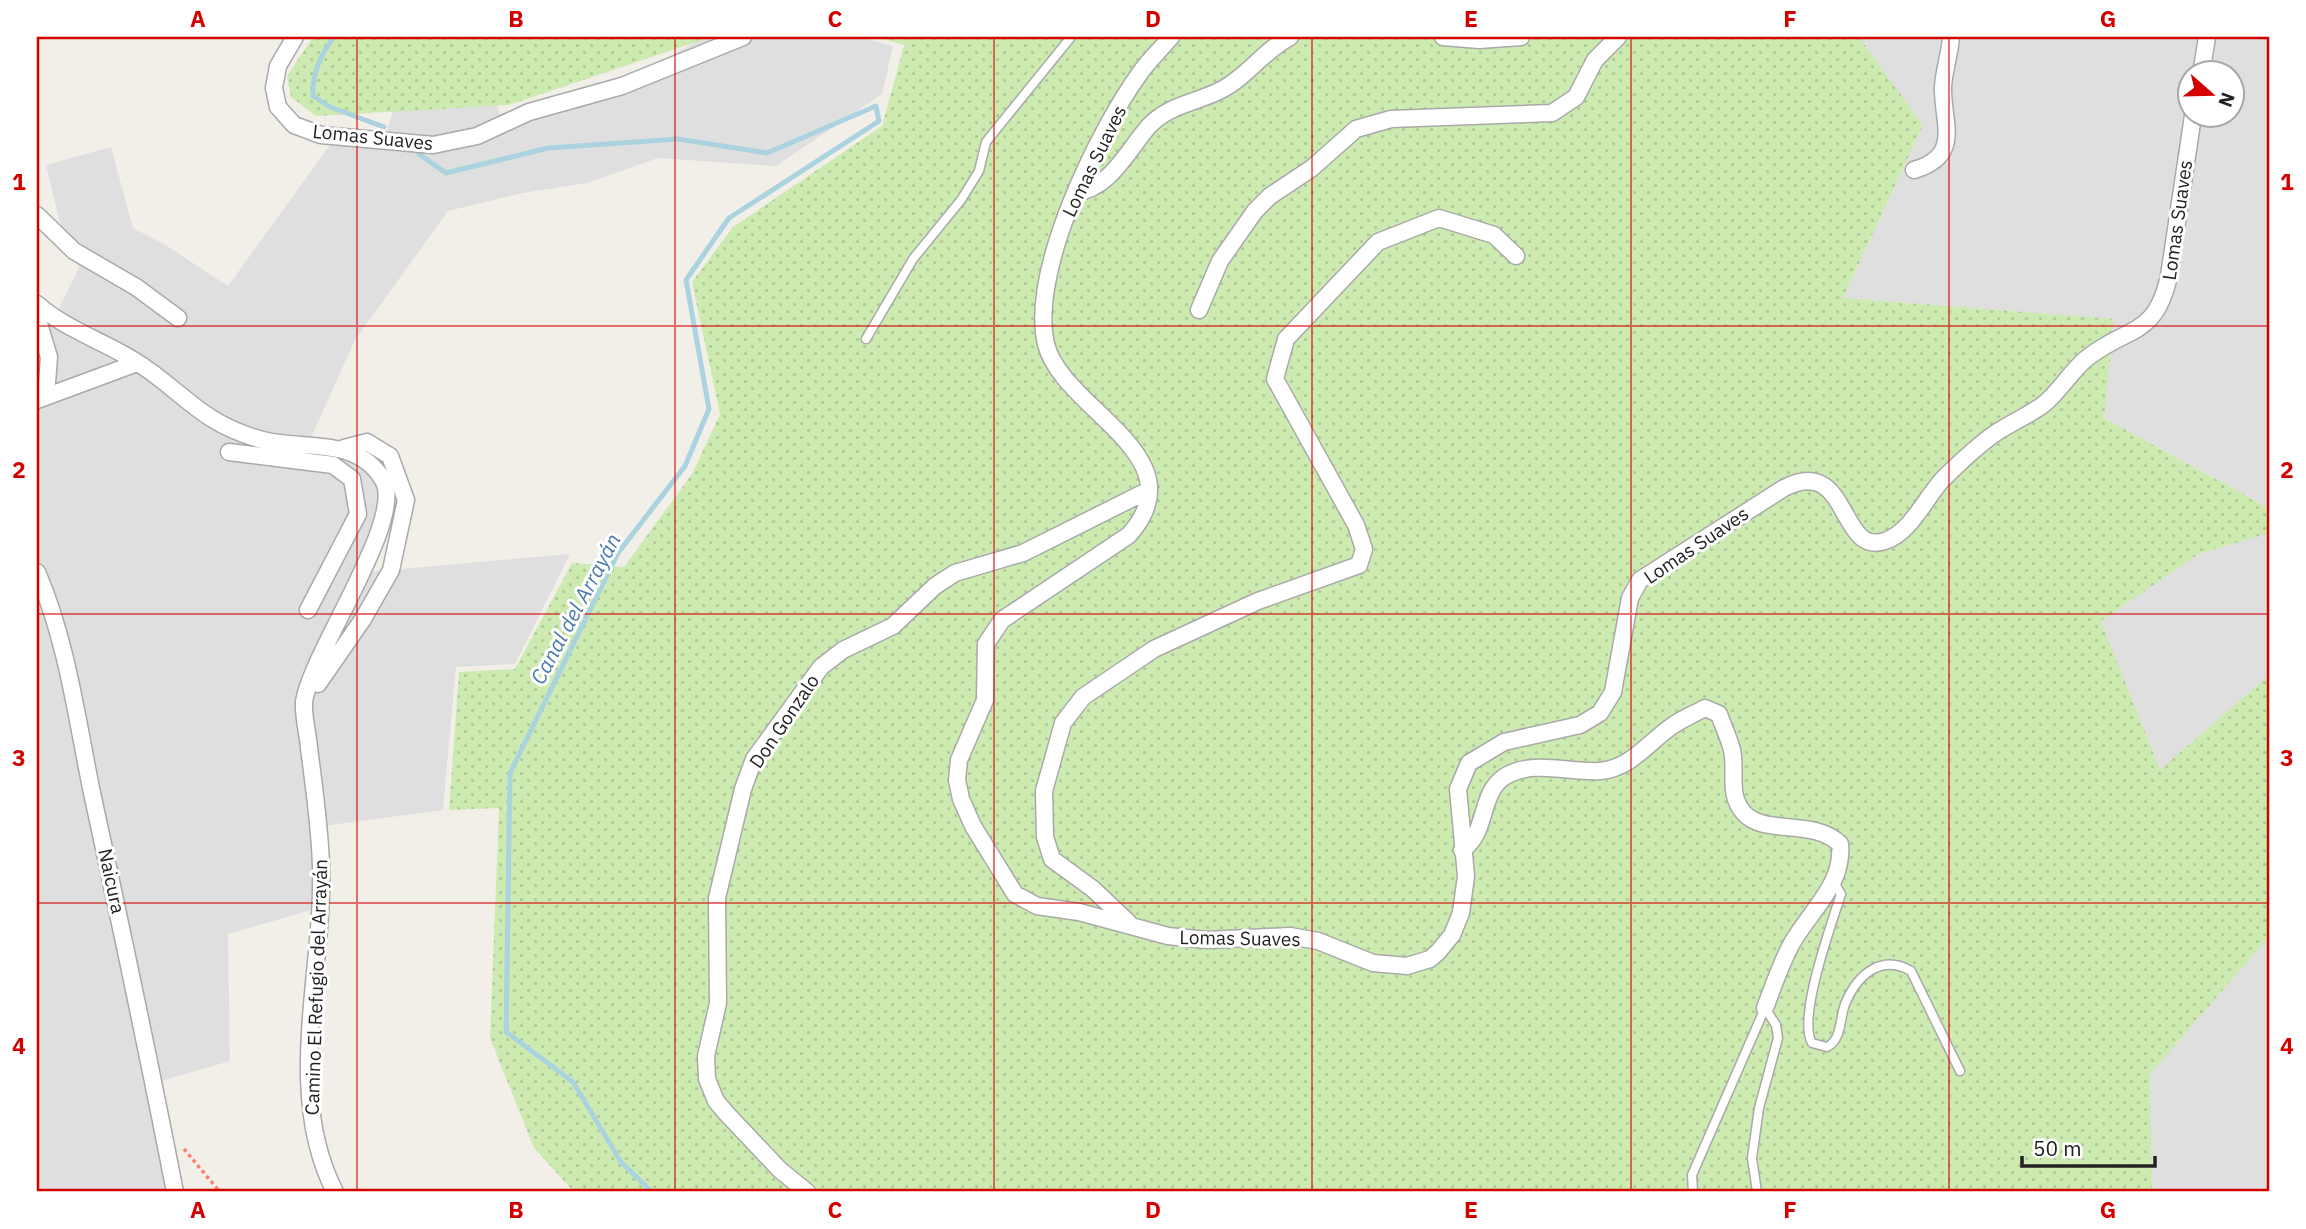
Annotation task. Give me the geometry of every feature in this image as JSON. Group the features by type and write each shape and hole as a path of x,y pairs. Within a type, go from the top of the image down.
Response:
{"street":[{"name":"Lomas Suaves","path":"295,37 278,66 274,88 278,107 294,125 321,135 433,145 477,136 529,112 622,86 743,37"},
{"name":"Lomas Suaves","path":"1171,37 1131,87 1075,193 1052,263 1044,309 1046,344 1050,357 1065,378 1130,446 1145,472 1150,503 1143,519 1129,535 995,627 986,644 983,711 962,751 957,770 958,789 967,813 1015,894 1037,906 1079,912 1185,939 1305,938 1384,966 1418,964 1438,952 1457,924 1465,889 1457,799 1463,772 1476,757 1504,742 1580,725 1600,713 1613,692 1630,598 1646,574 1784,488 1801,481 1819,483 1832,491 1862,538 1874,543 1888,541 1901,532 1942,480 1978,447 2043,404 2088,357 2152,318 2162,301 2169,276 2191,130"},
{"path":"1075,193 1088,191 1108,178 1161,116 1187,101 1223,89 1290,37"},
{"path":"1443,37 1479,40 1521,37"},
{"path":"1199,310 1220,261 1255,211 1270,196 1312,168 1356,129 1391,119 1499,118 1552,113 1576,97 1595,60 1618,37"},
{"path":"1914,170 1931,163 1945,144 1948,130 1943,89 1951,37"},
{"path":"2203,60 2207,37"},
{"path":"37,215 74,251 136,287 178,318"},
{"path":"1133,927 1093,889 1052,859 1045,837 1044,791 1063,723 1083,697 1154,649 1258,601 1359,565 1364,550 1356,524 1275,379 1286,339 1378,242 1440,218 1494,235 1516,256"},
{"path":"37,304 57,320 137,363 205,416 262,448 333,466 352,480 358,513 308,610"},
{"path":"37,317 49,357 42,398 137,363"},
{"path":"229,452 262,448 344,448 367,442 390,456 406,500 391,570 363,620 304,702"},
{"name":"Camino El Refugio del Arrayán","path":"335,1192 320,1157 310,1100 321,865 304,702 337,620 376,541 386,505 384,482 368,464 344,448"},
{"name":"Don Gonzalo","path":"807,1192 780,1170 727,1114 716,1101 707,1079 706,1056 718,1003 717,898 743,789 754,759 821,667 843,650 894,626 935,586 955,573 1023,553 1149,490"},
{"name":"Naicura","path":"37,572 49,604 66,669 175,1192"},
{"path":"1462,850 1474,842 1490,796 1502,778 1522,769 1602,771 1628,763 1674,724 1705,708 1719,714 1733,751 1732,789 1744,814 1761,822 1830,834 1840,844 1841,857 1834,882 1790,946 1765,1008"}],"lane":[{"path":"866,340 912,259 961,200 979,171 986,142 1071,37"},
{"path":"1834,882 1840,888 1841,894 1814,983 1808,1033 1812,1043 1827,1046 1836,1040 1846,1001 1868,971 1884,964 1899,965 1911,971 1960,1071"},
{"path":"1693,1192 1692,1175 1765,1008"},
{"path":"1757,1192 1752,1158 1755,1133 1778,1038 1776,1024 1765,1008"}],"path":[{"path":"161,1120 220,1192"}],"shaded area":[{"path":"413,37 489,47 499,114 637,74 705,37 859,37 893,46 882,94 776,166 658,158 587,183 523,193 448,211 355,340 304,453 351,463 370,473 382,491 368,572 570,554 515,664 456,667 443,810 323,826 315,909 228,934 230,1061 161,1081 180,1192 37,1192 37,310 54,319 79,268 59,219 46,165 111,147 133,228 167,246 228,286 330,145 383,146"},
{"path":"1859,37 2269,37 2269,508 2104,418 1843,298 1923,125"},
{"path":"2269,533 2269,1192 1842,1192 2100,620 2199,554"}],"green space":[{"path":"313,37 711,37 509,105 316,116 291,97 287,76"},
{"path":"877,37 1859,37 1923,125 1843,298 2114,319 2104,418 2269,508 2269,533 2199,554 2101,621 2160,770 2269,675 2269,937 2150,1074 2152,1192 574,1192 534,1148 490,1038 499,808 449,810 459,672 515,669 572,563 624,567 692,474 720,414 692,282 733,227 882,126 904,45"}],"waterway":[{"name":"Canal del Arrayán","path":"334,37 318,65 313,96 330,107 384,127"},
{"name":"Canal del Arrayán","path":"419,154 446,173 548,148 678,139 767,153 876,106 879,121 729,218 686,280 709,409 685,466 618,553 510,773 506,1032 573,1082 621,1162 652,1192"}]}
